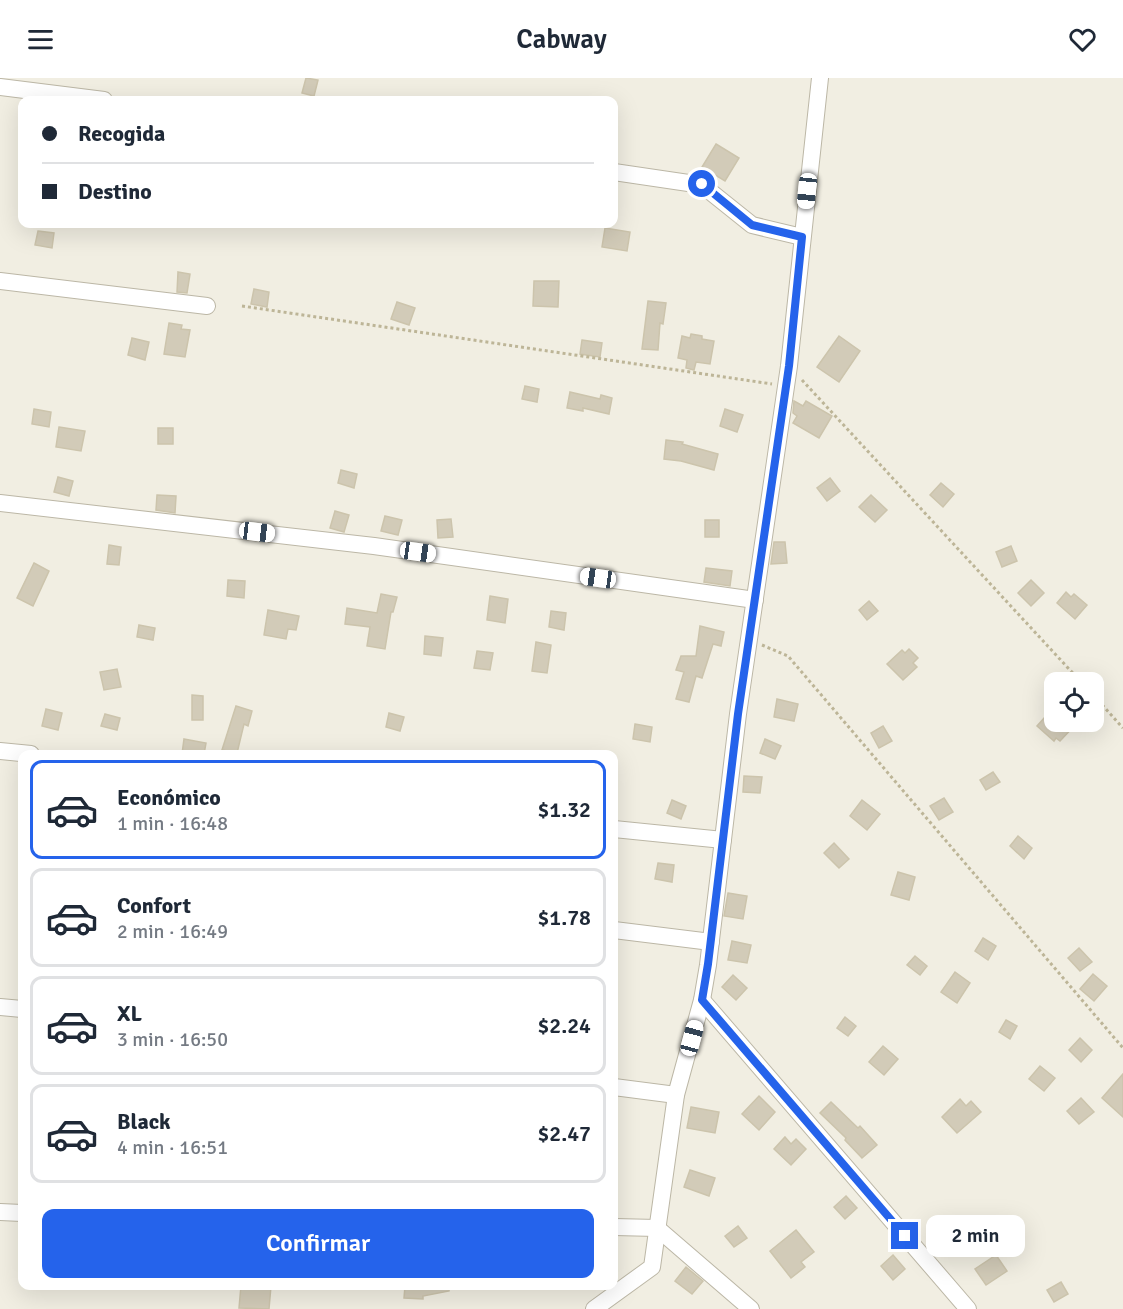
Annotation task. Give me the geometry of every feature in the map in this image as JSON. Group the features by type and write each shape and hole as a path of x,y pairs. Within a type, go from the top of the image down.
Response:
{"street":[{"path":"594,1309 652,1267 676,1095 702,1000 749,640 789,366 820,78"},
{"path":"0,87 72,96"},
{"path":"618,172 702,184 752,225 802,237"},
{"path":"0,280 207,306"},
{"path":"0,503 374,546 755,600"},
{"path":"0,751 18,753"},
{"path":"618,829 723,840"},
{"path":"618,930 711,942"},
{"path":"702,1000 968,1309"},
{"path":"0,1007 18,1009"},
{"path":"618,1088 676,1095"},
{"path":"0,1212 18,1213"},
{"path":"618,1227 657,1228 751,1309"}],"path":[{"path":"242,306 786,386"},
{"path":"789,366 1072,672"},
{"path":"749,640 788,656 1123,1048"},
{"path":"1104,707 1123,728"}],"building":[{"path":"306,78 318,80 314,96 302,93"},
{"path":"716,144 739,158 725,181 702,167"},
{"path":"605,228 630,232 627,251 602,247"},
{"path":"38,231 54,233 52,248 35,245"},
{"path":"178,272 190,274 187,293 177,292"},
{"path":"534,281 559,281 558,307 533,306"},
{"path":"254,289 269,292 267,307 251,304"},
{"path":"648,301 666,303 663,324 660,323 658,350 642,349"},
{"path":"397,302 415,308 409,325 391,319"},
{"path":"169,323 182,325 181,329 190,330 185,357 164,354"},
{"path":"691,334 714,341 710,364 696,362 694,370 686,368 687,360 678,358 682,336 690,338"},
{"path":"839,336 860,351 839,382 817,367"},
{"path":"132,338 149,342 145,360 128,355"},
{"path":"582,340 602,343 600,357 580,354"},
{"path":"525,386 539,389 537,402 522,399"},
{"path":"570,392 600,399 601,395 612,398 609,414 583,408 583,411 567,408"},
{"path":"794,401 803,406 806,401 832,416 819,438 793,423 797,416 793,413"},
{"path":"34,409 51,412 49,427 32,424"},
{"path":"725,409 743,415 737,432 720,426"},
{"path":"59,427 85,431 81,451 56,447"},
{"path":"158,428 173,428 173,444 158,444"},
{"path":"666,440 683,442 682,444 718,454 714,470 664,459"},
{"path":"341,470 357,474 354,488 338,483"},
{"path":"58,477 73,481 69,496 54,492"},
{"path":"830,478 840,491 827,501 817,488"},
{"path":"941,483 954,494 943,507 930,495"},
{"path":"157,495 176,496 175,513 156,510"},
{"path":"871,495 887,510 875,522 859,507"},
{"path":"335,511 349,515 344,532 330,528"},
{"path":"385,516 402,520 398,535 381,531"},
{"path":"451,519 453,537 438,538 437,520"},
{"path":"705,520 719,520 719,537 705,537"},
{"path":"774,542 785,542 787,563 771,564"},
{"path":"109,545 121,547 119,565 107,564"},
{"path":"1011,546 1017,561 1002,567 996,552"},
{"path":"34,563 49,571 33,606 17,598"},
{"path":"706,568 732,571 730,586 704,582"},
{"path":"228,580 245,581 244,598 227,596"},
{"path":"1031,580 1044,593 1031,606 1018,593"},
{"path":"1066,592 1071,597 1074,594 1087,605 1075,619 1057,603"},
{"path":"381,594 397,597 393,612 391,612 385,649 367,646 370,627 345,624 347,608 377,613"},
{"path":"490,596 508,599 505,623 487,620"},
{"path":"869,601 878,611 867,620 859,610"},
{"path":"268,610 299,616 296,630 288,629 286,639 264,635"},
{"path":"551,611 566,613 564,630 549,627"},
{"path":"139,625 155,628 153,640 137,637"},
{"path":"700,626 724,632 721,646 713,644 702,678 696,676 689,702 676,699 684,672 676,670 681,656 696,656"},
{"path":"425,636 443,638 441,656 424,654"},
{"path":"536,642 551,645 547,673 532,671"},
{"path":"909,649 918,658 913,663 917,667 903,680 887,664 902,650 905,653"},
{"path":"477,651 493,653 490,670 474,668"},
{"path":"117,669 121,687 104,690 100,672"},
{"path":"192,695 203,696 203,720 192,720"},
{"path":"777,699 798,704 794,721 774,717"},
{"path":"236,706 252,711 248,726 244,724 238,750 222,750"},
{"path":"46,709 62,713 58,730 42,726"},
{"path":"389,713 404,717 400,731 386,727"},
{"path":"105,714 120,718 117,730 101,726"},
{"path":"1044,718 1044,732 1069,732 1060,741 1056,738 1054,741 1037,726"},
{"path":"635,724 652,727 650,742 633,739"},
{"path":"883,726 892,741 879,748 871,733"},
{"path":"184,739 206,743 205,750 183,750"},
{"path":"765,739 781,746 775,759 760,753"},
{"path":"993,772 1000,782 986,790 980,780"},
{"path":"744,776 762,777 760,793 743,792"},
{"path":"944,798 953,812 939,820 930,806"},
{"path":"672,800 686,806 681,819 667,813"},
{"path":"862,800 880,814 867,830 850,816"},
{"path":"1018,836 1032,848 1024,859 1010,846"},
{"path":"834,843 849,859 839,868 824,853"},
{"path":"658,863 674,865 672,882 655,879"},
{"path":"898,872 915,877 909,900 891,895"},
{"path":"728,893 747,896 743,919 724,916"},
{"path":"983,938 996,946 988,960 975,951"},
{"path":"732,941 751,945 747,963 728,960"},
{"path":"1079,948 1092,962 1080,971 1068,958"},
{"path":"915,956 927,966 920,975 907,965"},
{"path":"955,972 970,983 957,1003 941,992"},
{"path":"1093,974 1107,986 1094,1001 1080,989"},
{"path":"733,975 747,988 736,1000 722,987"},
{"path":"845,1017 856,1026 848,1036 837,1028"},
{"path":"1006,1020 1017,1026 1010,1039 999,1032"},
{"path":"1080,1038 1092,1050 1081,1062 1069,1050"},
{"path":"883,1046 898,1059 884,1075 869,1062"},
{"path":"1040,1066 1055,1078 1044,1091 1029,1079"},
{"path":"1123,1074 1123,1117 1102,1098"},
{"path":"759,1096 775,1112 759,1130 742,1114"},
{"path":"1081,1098 1094,1112 1079,1124 1067,1111"},
{"path":"960,1099 966,1106 971,1101 981,1112 957,1133 942,1117"},
{"path":"831,1102 858,1128 860,1126 877,1145 862,1158 845,1140 846,1138 820,1113"},
{"path":"691,1107 719,1112 715,1133 687,1128"},
{"path":"785,1137 791,1144 796,1139 806,1149 791,1165 774,1149"},
{"path":"690,1170 715,1178 709,1196 684,1187"},
{"path":"846,1196 857,1208 845,1219 834,1207"},
{"path":"738,1226 747,1238 734,1247 725,1236"},
{"path":"796,1230 814,1252 801,1262 805,1267 791,1278 770,1251"},
{"path":"893,1255 905,1269 893,1280 881,1266"},
{"path":"996,1255 1007,1271 986,1285 975,1269"},
{"path":"686,1267 703,1281 692,1294 675,1281"},
{"path":"1061,1282 1068,1294 1054,1302 1047,1290"},
{"path":"241,1290 271,1290 269,1309 239,1308"},
{"path":"405,1290 449,1290 423,1296 423,1299 404,1298"}],"route":[{"path":"702,184 752,225 802,237 789,366 738,714 702,1000 905,1236"}]}
